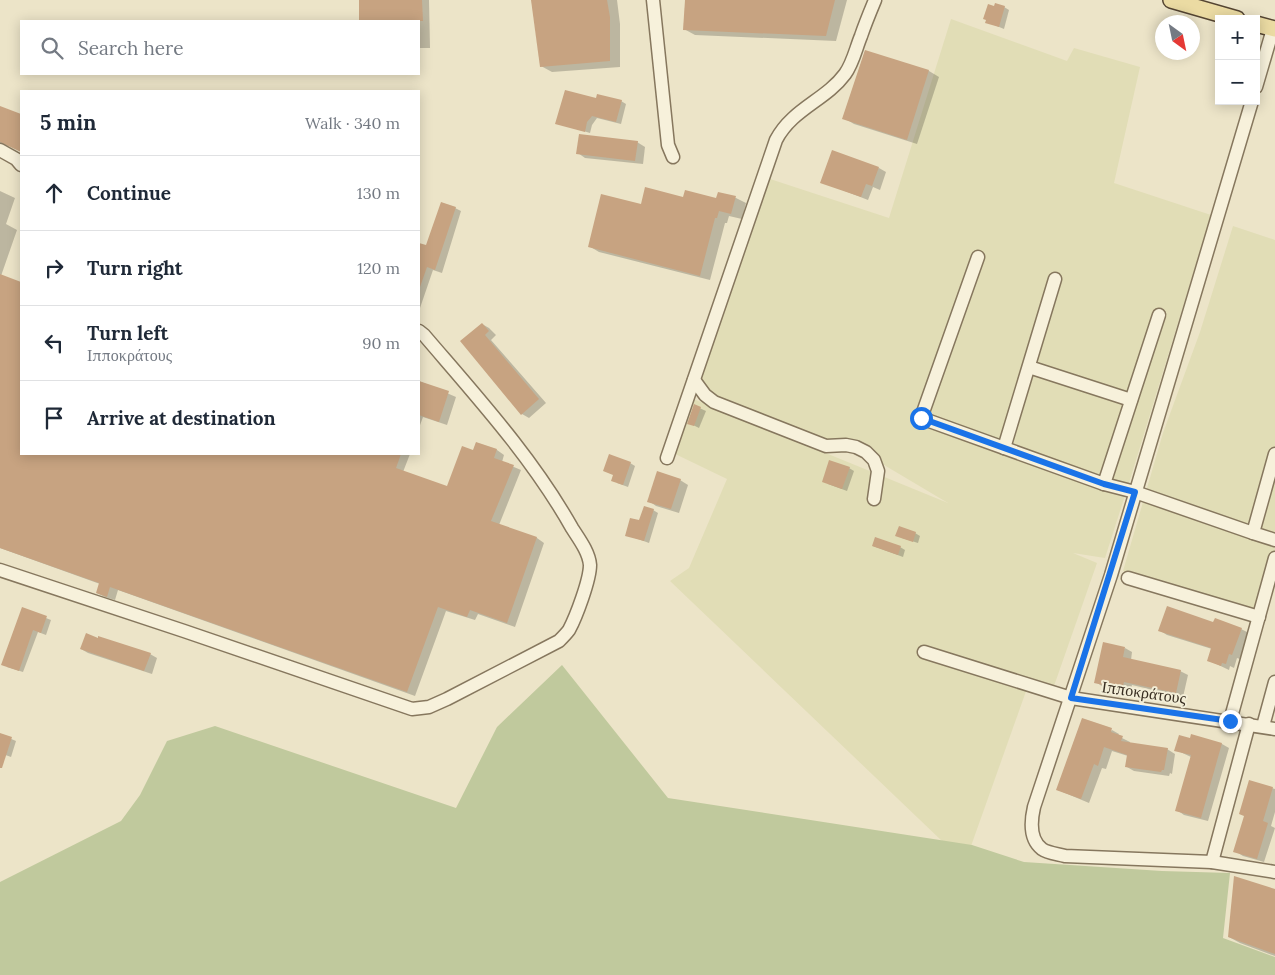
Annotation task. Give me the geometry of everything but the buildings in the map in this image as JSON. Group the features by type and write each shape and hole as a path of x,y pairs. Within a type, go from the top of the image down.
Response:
{"main road":[{"path":"1171,0 1223,15"},
{"path":"1260,25 1274,29"}],"street":[{"path":"653,0 668,145 673,157"},
{"path":"667,458 776,140 783,127 836,84 845,74 852,61 875,0"},
{"path":"1260,74 1274,29"},
{"path":"1251,105 1135,492 1071,698 1034,807 1031,825 1035,839 1042,849 1064,856 1212,862 1275,872"},
{"path":"0,150 16,159 20,164"},
{"path":"978,257 921,418 1104,484 1135,492 1275,540"},
{"path":"1004,448 1055,279"},
{"path":"1104,484 1159,316"},
{"path":"0,570 184,630 412,709 429,707 447,699 559,642 568,632 576,615 588,576 590,565 586,552 552,493 521,449 420,332"},
{"path":"1029,367 1132,400"},
{"path":"694,380 705,395 714,402 826,446 846,445 866,452 874,460 878,471 874,499"},
{"path":"1253,533 1275,454"},
{"path":"1230,721 1275,558"},
{"path":"1128,578 1259,617"},
{"name":"Ιπποκράτους","path":"924,652 1071,698 1269,728"},
{"path":"1269,728 1275,682"},
{"path":"1212,862 1249,724"}],"shaded area":[{"path":"951,19 1067,61 1074,48 1140,67 1114,183 1211,215 1105,558 1073,553 1097,563 1054,686 1030,680 965,863 670,581 689,568 727,479 669,451 686,396 948,503 879,462 826,440 716,400 698,380 767,178 889,218"},
{"path":"1233,226 1275,240 1275,553 1271,553 1254,610 1123,571 1163,433 1200,332"}],"green space":[{"path":"562,665 668,798 972,845 1024,862 1162,871 1230,873 1223,938 1275,957 1275,975 0,975 0,882 121,821 140,795 167,741 215,726 456,808 497,727"}],"route":[{"path":"921,418 1104,484 1135,492 1111,575 1071,698 1230,721"}]}
